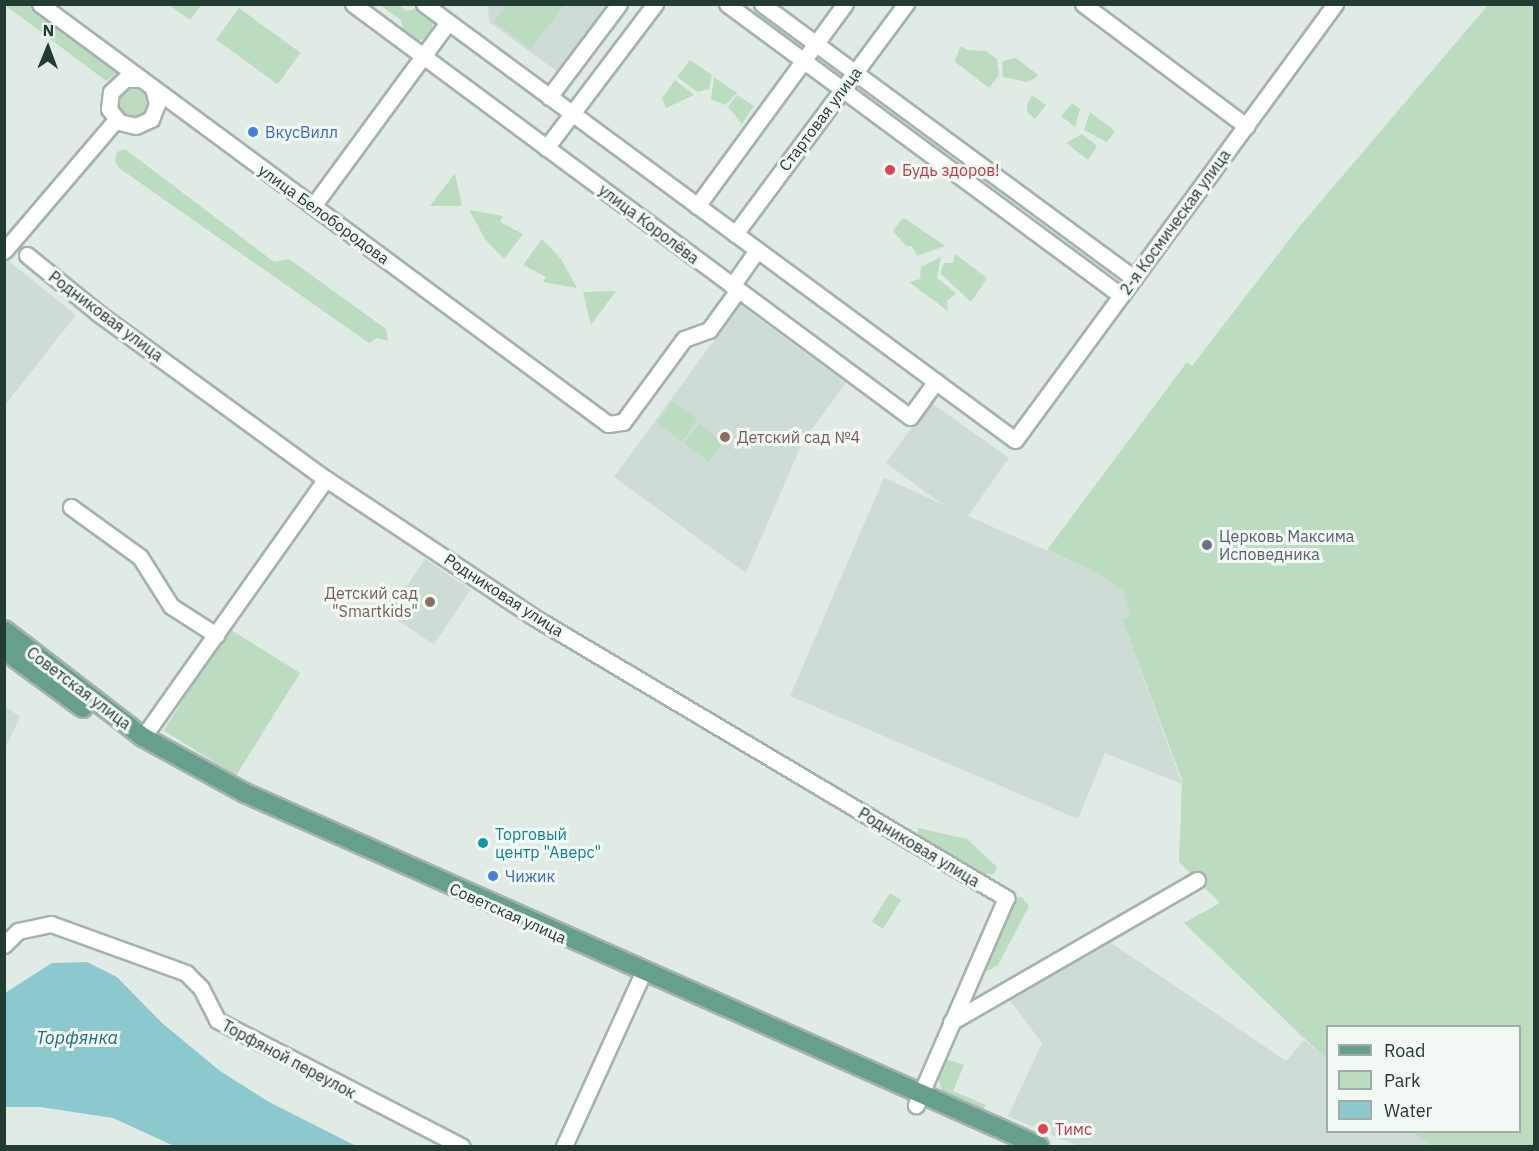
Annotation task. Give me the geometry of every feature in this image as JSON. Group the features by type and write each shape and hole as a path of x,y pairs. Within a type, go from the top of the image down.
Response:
{"main road":[{"name":"Советская улица","path":"4,630 143,737 197,768 311,824 641,978"},
{"name":"Советская улица","path":"4,650 136,747 182,775 310,838 641,978 919,1100 1039,1146"},
{"name":"Советская улица","path":"919,1100 1008,1146"}],"street":[{"name":"улица Белобородова","path":"40,4 608,424 623,422 684,339 709,330 735,288"},
{"name":"улица Королёва","path":"353,4 910,417 936,381"},
{"path":"424,4 936,381"},
{"path":"549,97 619,4"},
{"path":"546,148 655,4"},
{"path":"727,4 1121,296"},
{"path":"762,4 1134,278"},
{"path":"697,206 845,4"},
{"name":"Стартовая улица","path":"735,234 906,4"},
{"path":"1083,4 1246,126"},
{"name":"2-я Космическая улица","path":"936,381 1016,440 1335,4"},
{"path":"313,206 448,22"},
{"path":"125,79 147,83 157,108 147,122 131,126 116,120 109,105 112,89 125,79"},
{"path":"7,244 116,120"},
{"path":"735,288 757,250"},
{"name":"Родниковая улица","path":"27,255 98,313 326,479 532,616 1006,898 951,1022"},
{"path":"143,737 326,479"},
{"path":"71,507 140,557 171,606 216,635"},
{"path":"919,1100 951,1022 1197,880"},
{"name":"Торфяной переулок","path":"4,945 18,931 51,924 186,973 201,988 217,1020 461,1146"},
{"path":"564,1146 641,978"}],"shaded area":[{"path":"488,4 609,5 559,73 489,22"},
{"path":"6,259 76,315 5,405 4,261"},
{"name":"Детский сад №4","path":"740,305 846,383 803,441 746,573 614,477"},
{"path":"930,402 1009,458 968,516 1091,570 1124,592 1130,616 1122,619 1182,784 1105,753 1078,819 790,696 884,478 942,504 886,463"},
{"name":"Детский сад \"Smartkids\"","path":"425,559 471,590 434,644 388,614"},
{"path":"5,706 20,717 5,749"},
{"path":"1107,940 1286,1061 1304,1040 1326,1059 1326,1133 1414,1133 1430,1146 1078,1146 1008,1116 1042,1043 1009,999"}],"green space":[{"path":"5,5 29,5 120,72 106,81"},
{"path":"169,5 201,5 190,20"},
{"path":"380,5 398,5 407,11 418,8 433,19 431,36 415,42 405,36 401,20"},
{"path":"507,5 564,5 531,49 494,22"},
{"path":"1488,5 1534,5 1534,1146 1430,1146 1414,1133 1521,1133 1521,1025 1326,1025 1326,1059 1184,923 1220,903 1179,862 1182,780 1122,619 1130,616 1124,592 1091,570 1047,550 1187,362 1192,366 1299,227"},
{"path":"239,8 300,53 278,84 216,40"},
{"path":"961,46 967,50 986,51 997,59 999,75 989,88 954,61"},
{"path":"1016,58 1038,75 1026,82 1003,77 1002,61"},
{"path":"690,60 712,75 709,89 698,92 677,77"},
{"path":"714,77 737,93 725,105 711,99"},
{"path":"675,80 694,95 666,108 662,98"},
{"path":"133,85 145,90 150,102 145,114 133,119 121,114 116,102 121,90"},
{"path":"737,95 754,106 742,124 728,107"},
{"path":"1032,95 1046,105 1035,119 1028,113 1027,105"},
{"path":"1072,103 1080,109 1075,127 1061,116"},
{"path":"1090,112 1115,131 1107,142 1084,130"},
{"path":"1082,134 1097,146 1088,160 1066,143"},
{"path":"125,149 274,262 289,259 386,329 388,341 377,338 369,343 119,168 115,161 117,152"},
{"path":"455,173 462,206 430,206"},
{"path":"469,210 503,216 500,222 523,234 504,259 485,239"},
{"path":"902,219 906,219 945,246 917,256 912,246 906,246 893,231"},
{"path":"542,239 561,259 577,288 543,282 546,277 523,265"},
{"path":"955,254 987,278 971,302 940,273 944,263 953,263"},
{"path":"941,257 937,278 956,293 947,301 948,311 909,282 920,279 921,267"},
{"path":"616,291 591,325 583,292"},
{"path":"673,401 698,420 682,441 657,423"},
{"path":"699,424 723,443 709,462 684,443"},
{"path":"228,628 300,673 236,776 164,731"},
{"path":"918,828 967,839 997,867 994,874 982,874 917,837"},
{"path":"890,893 901,900 883,929 872,922"},
{"path":"1014,897 1022,897 1029,906 998,965 987,971 983,966"},
{"path":"946,1059 964,1065 953,1091 986,1105 982,1111 942,1093 937,1071"}],"water":[{"name":"Торфянка","path":"87,962 117,977 162,1023 220,1071 269,1102 356,1146 174,1146 113,1118 40,1107 5,1107 5,993 52,963"}],"place":[{"name":"ВкусВилл","path":"253,132"},
{"name":"Будь здоров!","path":"890,170"},
{"name":"Детский сад №4","path":"725,437"},
{"name":"Церковь Максима Исповедника","path":"1207,545"},
{"name":"Детский сад \"Smartkids\"","path":"430,602"},
{"name":"Торговый центр \"Аверс\"","path":"483,843"},
{"name":"Чижик","path":"493,876"},
{"name":"Тимс","path":"1043,1129"}]}
